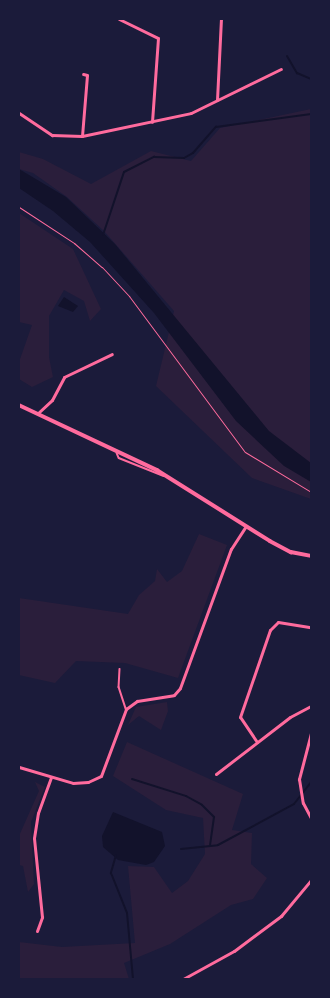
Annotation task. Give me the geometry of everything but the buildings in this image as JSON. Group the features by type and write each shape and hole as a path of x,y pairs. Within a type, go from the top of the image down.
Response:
{"street":[{"path":"119,19 158,38 152,122"},
{"path":"216,100 221,19"},
{"path":"19,113 52,135 82,136 191,113 281,69"},
{"path":"82,136 87,74 83,74"},
{"path":"38,413 52,400 64,377 112,354"},
{"path":"19,405 116,449 166,476 291,552 311,556"},
{"path":"19,767 73,783 88,782 101,776 126,709 137,701 174,695 180,688 231,549 246,526"},
{"path":"257,742 240,717 270,630 278,622 311,627"},
{"path":"216,774 290,717 311,706"},
{"path":"311,733 300,791 303,803 311,818"},
{"path":"36,931 42,917 34,838 38,813 51,777"},
{"path":"183,979 234,951 275,921 307,887 311,880"},
{"path":"307,887 311,890"}],"lane":[{"path":"116,449 119,458 159,477 166,476"},
{"path":"120,669 120,688 126,709"}],"path":[{"path":"19,207 74,243 102,266 130,296 245,452 311,492"}],"shaded area":[{"path":"311,109 311,499 252,478 156,386 174,311 104,231 67,197 33,173 19,169 19,152 43,159 91,184 151,151 191,161 220,128"},
{"path":"19,169 66,197 115,244 269,431 311,463 311,482 284,466 236,421 154,313 90,242 53,211 19,188"},
{"path":"19,213 73,249 101,309 90,321 84,301 64,290 49,316 49,357 53,377 32,387 19,379 19,362 32,325 19,322"},
{"path":"64,297 78,306 73,312 58,306"},
{"path":"199,534 227,545 178,678 125,663 76,661 55,683 19,675 19,598 128,614 139,595 155,581 157,569 167,582 182,571"},
{"path":"167,702 168,711 161,730 139,716 128,725 136,707"},
{"path":"127,742 243,794 232,830 252,833 251,864 267,878 253,899 231,905 170,944 124,963 129,979 19,979 19,942 62,947 135,943 128,866 154,867 172,893 188,881 205,854 203,818 166,810 113,776"},
{"path":"35,782 45,787 31,822 34,884 28,892 23,866 19,865 19,836 39,791"},
{"path":"113,812 162,832 165,846 154,862 146,865 118,860 103,847 102,836"}],"waterway":[{"path":"287,56 297,73 311,79"},
{"path":"103,235 124,172 154,157 184,158 193,153 216,127 311,114"},
{"path":"132,779 186,796 202,805 214,817 210,845"},
{"path":"181,849 218,845 294,804 311,782"},
{"path":"116,855 111,873 127,913 133,979"}]}
